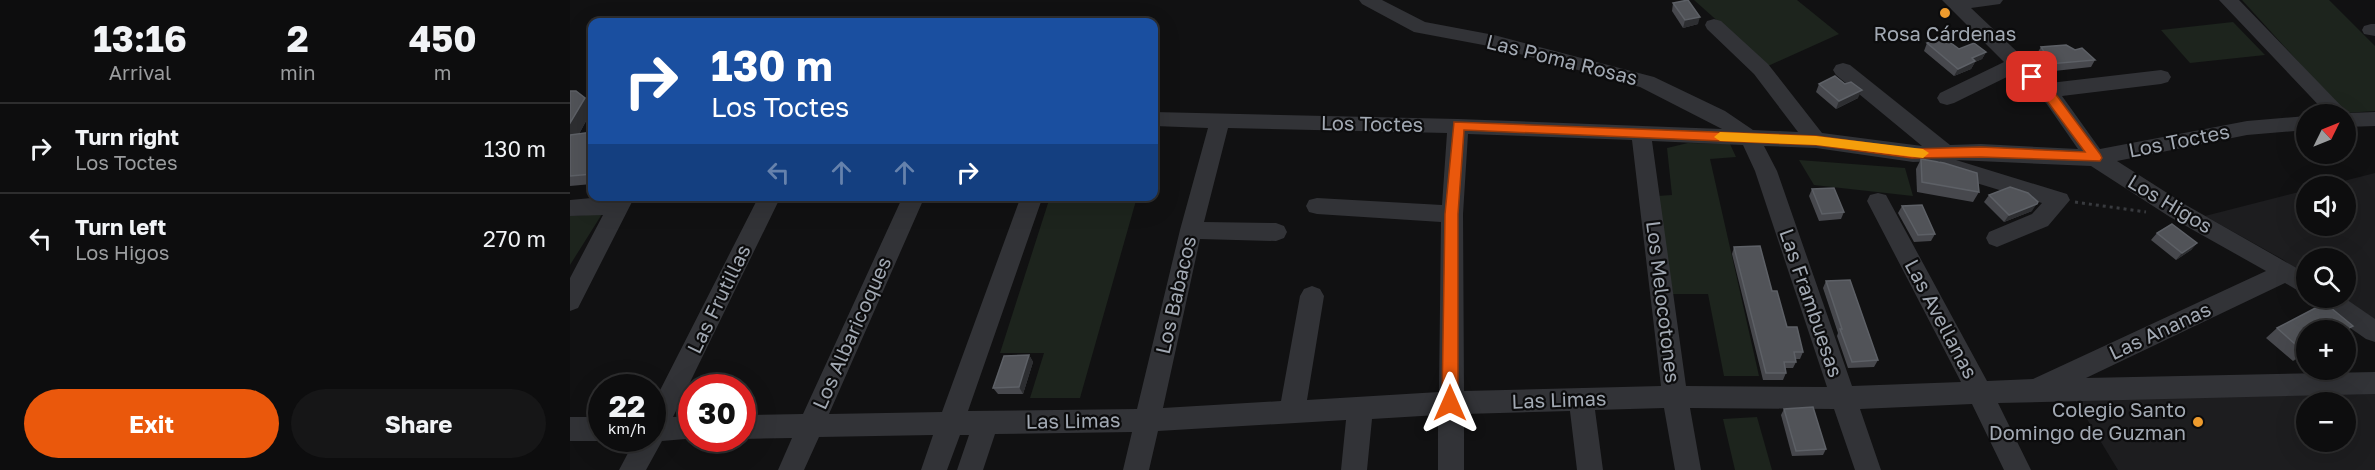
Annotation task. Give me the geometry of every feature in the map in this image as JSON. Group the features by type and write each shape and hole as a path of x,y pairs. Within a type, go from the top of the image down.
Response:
{"street":[{"name":"Las Poma Rosas","path":"1368,0 1421,28 1494,41 1647,82 1695,103 1750,138"},
{"path":"1952,2 1994,0"},
{"path":"2228,0 2329,104"},
{"name":"Los Higos","path":"1952,2 2045,91 2095,158 2178,211 2296,279"},
{"path":"1714,25 1761,69 1816,140"},
{"path":"1947,98 2018,63"},
{"path":"1843,70 1945,153"},
{"path":"2045,91 2161,77"},
{"name":"Los Toctes","path":"1158,119 1458,126 1816,140 1912,154 1981,152 2095,158 2247,128 2296,124"},
{"path":"2356,120 2375,119"},
{"name":"Los Babacos","path":"1136,470 1191,230 1220,121"},
{"path":"1451,470 1452,214 1458,126"},
{"name":"Los Melocotones","path":"1641,133 1675,397 1688,470"},
{"name":"Las Frambuesas","path":"1750,138 1766,171 1868,470"},
{"path":"1912,154 2059,200 2040,220 1997,238"},
{"name":"Las Frutillas","path":"666,404 768,201"},
{"name":"Los Albaricoques","path":"791,470 912,201"},
{"path":"934,470 1030,201"},
{"name":"Las Avellanas","path":"1878,201 1980,393 2018,470"},
{"path":"570,208 622,202"},
{"path":"570,300 622,202"},
{"path":"1317,206 1452,214"},
{"path":"1191,230 1276,232"},
{"name":"Las Ananas","path":"2034,390 2286,272"},
{"path":"1292,414 1312,296"},
{"path":"2340,308 2375,332"},
{"name":"Las Limas","path":"756,427 1148,420 1292,414 1450,403 1581,399 1843,398 2034,390 2375,383"},
{"path":"1581,399 1590,470"},
{"path":"1354,470 1360,409"},
{"path":"970,470 986,422"},
{"path":"570,429 588,429"},
{"name":"Las Frutillas","path":"632,470 641,452"}],"path":[{"path":"2059,200 2139,211 2178,211"}],"shaded area":[{"path":"1694,0 1797,0 1839,34 1768,66"},
{"path":"2242,0 2329,0 2375,46 2375,111 2356,112 2356,104 2337,104"},
{"path":"2233,22 2265,55 2190,63 2161,30"},
{"path":"1688,143 1730,144 1736,157 1710,159 1759,376 1724,376 1708,294 1673,294 1657,196 1672,195 1667,148"},
{"path":"1799,160 1905,168 1913,196 1814,185"},
{"path":"2375,173 2375,326 2350,308 2356,308 2356,248 2296,248 2296,269 2205,216 2296,193 2296,236 2356,236 2356,178"},
{"path":"1049,201 1136,201 1080,398 1030,398 1044,353 1000,353"},
{"path":"602,214 570,265 570,216"},
{"name":"Colegio Santo Domingo de Guzman","path":"2375,391 2375,470 2118,470 2073,396 2296,392 2296,452 2356,452 2356,392 2315,392"},
{"path":"1757,417 1772,470 1735,470 1723,419"}],"building":[{"path":"1688,0 1700,17 1685,20 1673,3"},
{"path":"1943,37 1959,49 1974,43 1986,52 1972,58 1975,61 1958,69 1927,43"},
{"path":"2066,45 2075,50 2082,48 2095,60 2049,64 2041,47"},
{"path":"1835,76 1845,84 1851,82 1862,90 1839,101 1819,84"},
{"path":"570,91 576,91 585,98 570,123"},
{"path":"588,133 588,174 570,176 570,135"},
{"path":"1921,159 1977,173 1979,192 1922,182"},
{"path":"2010,187 2028,193 2038,202 2037,204 2009,215 1989,195"},
{"path":"1834,188 1844,212 1822,214 1812,189"},
{"path":"1922,205 1935,234 1918,235 1902,206"},
{"path":"2172,224 2197,243 2182,253 2157,233"},
{"path":"1760,246 1772,291 1777,291 1787,327 1797,327 1803,352 1794,352 1796,362 1784,362 1786,373 1766,373 1734,247"},
{"path":"1850,280 1878,360 1852,362 1840,329 1842,329 1826,281"},
{"path":"2315,308 2331,308 2346,320 2296,320 2296,345 2277,328"},
{"path":"1029,355 1019,387 993,388 1004,356"},
{"path":"1813,407 1826,449 1796,451 1784,409"}],"slow traffic":[{"path":"1720,137 1816,140 1912,154 1923,153"}],"place":[{"name":"Rosa Cárdenas","path":"1945,13"},
{"name":"Colegio Santo Domingo de Guzman","path":"2198,422"}],"route":[{"path":"1450,403 1452,214 1458,126 1816,140 1912,154 1981,152 2095,158 2053,99 2032,77"}]}
